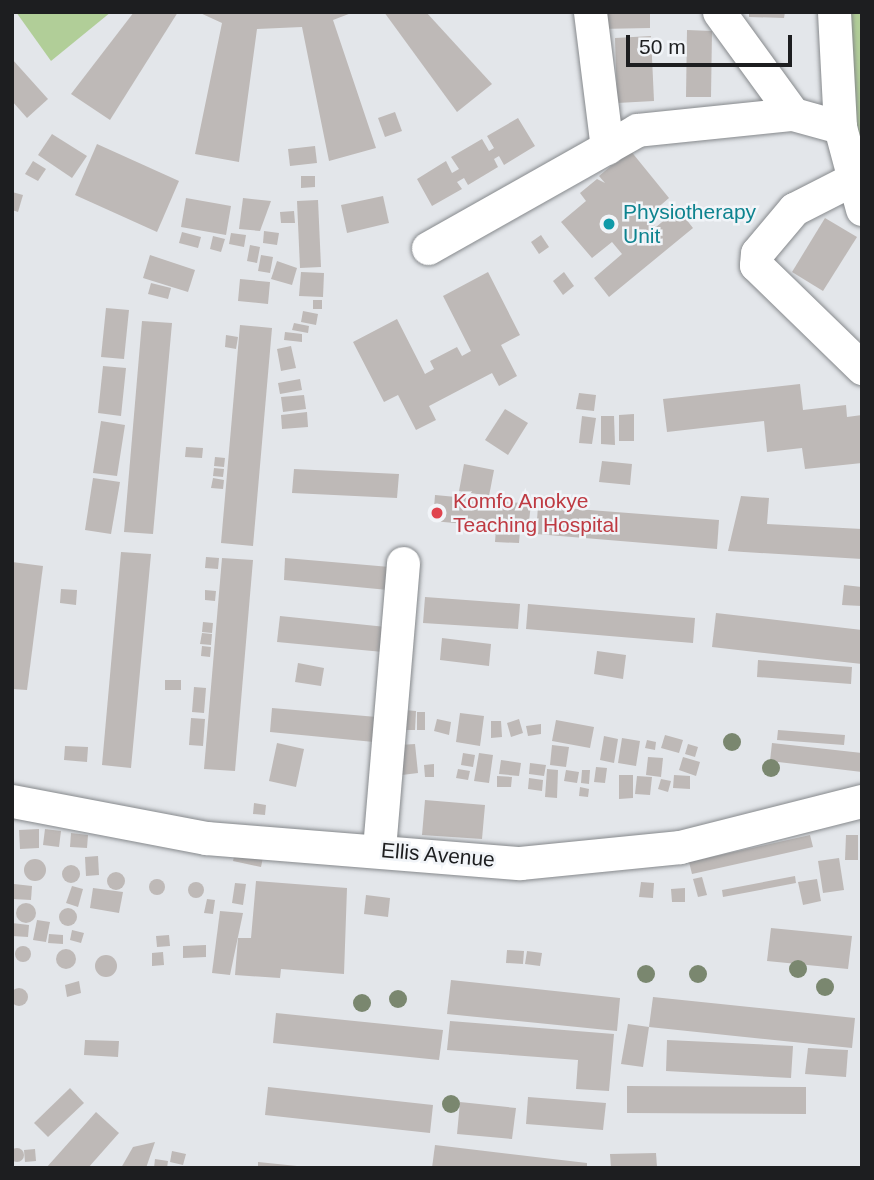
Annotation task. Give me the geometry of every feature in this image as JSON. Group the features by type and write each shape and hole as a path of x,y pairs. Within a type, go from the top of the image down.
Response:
{"street":[{"path":"590,12 607,148"},
{"path":"719,12 793,114"},
{"path":"834,12 840,127 858,194 794,209 757,253 756,265 862,368"},
{"path":"428,248 637,130 793,114 840,127"},
{"path":"379,849 403,563"},
{"name":"Ellis Avenue","path":"12,802 206,838 538,862 680,847 862,802"}],"green space":[{"path":"16,12 111,12 51,61"},
{"path":"849,12 862,12 862,152 853,117"}],"building":[{"path":"134,12 178,12 110,120 71,94"},
{"path":"198,12 354,12 333,20 376,148 329,161 302,27 257,29 239,162 195,154 222,23"},
{"path":"384,12 426,12 492,84 457,112"},
{"path":"599,12 650,12 650,28 599,29"},
{"path":"749,12 785,12 784,18 749,17"},
{"path":"687,30 712,31 711,97 686,97"},
{"path":"651,36 654,101 617,103 615,38"},
{"path":"12,59 48,99 27,118 12,101"},
{"path":"395,112 402,131 385,137 378,118"},
{"path":"518,118 535,146 504,165 499,156 494,159 498,167 468,185 464,178 457,182 462,189 432,206 417,179 446,161 452,173 459,169 451,157 482,139 489,151 494,148 487,136"},
{"path":"52,134 87,156 72,178 38,155"},
{"path":"97,144 179,181 157,232 75,195"},
{"path":"315,146 317,163 290,166 288,149"},
{"name":"Physiotherapy Unit","path":"630,150 669,198 648,216 656,227 678,209 693,228 609,297 594,278 622,254 612,242 592,258 561,222 586,201 580,193 597,179 605,183 599,176"},
{"path":"33,161 46,169 38,181 25,174"},
{"path":"301,176 315,176 315,187 301,188"},
{"path":"12,192 23,195 18,212 12,210"},
{"path":"383,196 389,223 347,233 341,205"},
{"path":"186,198 231,206 226,235 181,227"},
{"path":"243,198 271,201 260,231 239,229"},
{"path":"318,200 321,267 300,268 297,201"},
{"path":"294,211 295,223 281,223 280,212"},
{"path":"825,218 857,237 823,291 792,272"},
{"path":"264,231 279,233 277,245 263,243"},
{"path":"182,232 201,237 198,248 179,243"},
{"path":"231,233 246,235 244,247 229,244"},
{"path":"541,235 549,247 539,254 531,242"},
{"path":"213,236 225,239 221,252 210,249"},
{"path":"250,245 260,247 257,263 247,261"},
{"path":"150,255 195,270 188,292 143,278"},
{"path":"261,255 273,257 270,273 258,271"},
{"path":"277,261 297,268 292,285 271,279"},
{"path":"301,272 324,273 323,297 299,296"},
{"path":"488,272 520,335 501,345 517,376 499,386 492,373 429,406 436,420 416,430 398,395 384,402 353,342 397,319 425,374 434,369 430,361 457,347 462,356 471,351 443,296"},
{"path":"564,272 574,286 563,295 553,281"},
{"path":"240,279 270,282 268,304 238,301"},
{"path":"151,283 171,288 168,299 148,294"},
{"path":"313,300 322,300 322,309 313,309"},
{"path":"106,308 129,310 124,359 101,357"},
{"path":"303,311 318,314 316,325 301,322"},
{"path":"142,321 172,323 153,534 124,532"},
{"path":"294,323 309,326 308,333 292,330"},
{"path":"240,325 272,328 253,546 221,543"},
{"path":"285,332 302,334 302,342 284,340"},
{"path":"226,335 238,337 236,349 225,347"},
{"path":"291,346 296,368 281,371 277,349"},
{"path":"103,366 126,368 121,416 98,413"},
{"path":"300,379 302,390 280,394 278,383"},
{"path":"800,384 803,410 846,405 847,417 862,415 862,463 805,469 802,448 767,452 764,421 667,432 663,399"},
{"path":"579,393 596,395 594,411 576,409"},
{"path":"304,395 306,409 283,412 281,397"},
{"path":"505,409 528,423 508,455 485,440"},
{"path":"307,412 308,427 282,429 281,415"},
{"path":"634,414 634,441 619,441 619,415"},
{"path":"582,416 596,418 592,444 579,443"},
{"path":"601,416 614,416 615,445 601,444"},
{"path":"101,421 125,425 117,476 93,473"},
{"path":"186,447 203,448 202,458 185,457"},
{"path":"215,457 225,458 224,467 214,466"},
{"path":"602,461 632,464 630,485 599,482"},
{"path":"464,464 494,470 489,496 459,491"},
{"path":"214,468 224,469 223,477 213,476"},
{"path":"294,469 399,474 397,498 292,493"},
{"path":"93,478 120,482 111,534 85,530"},
{"path":"213,478 224,480 223,489 211,488"},
{"path":"435,495 531,504 528,530 433,521"},
{"path":"741,496 769,498 767,524 862,529 862,559 728,551"},
{"path":"538,506 719,520 717,549 536,534"},
{"path":"496,529 520,531 519,543 495,542"},
{"path":"121,552 151,554 131,768 102,765"},
{"path":"206,557 219,558 218,569 205,568"},
{"path":"222,558 253,560 235,771 204,769"},
{"path":"285,558 390,567 388,590 284,580"},
{"path":"12,562 43,566 27,690 12,689"},
{"path":"844,585 862,587 862,606 842,605"},
{"path":"61,589 77,590 76,605 60,603"},
{"path":"205,590 216,591 215,601 205,600"},
{"path":"425,597 520,604 518,629 423,623"},
{"path":"528,604 695,618 693,643 526,629"},
{"path":"716,613 862,630 862,664 712,647"},
{"path":"280,616 386,627 383,652 277,642"},
{"path":"203,622 213,623 212,633 202,632"},
{"path":"202,633 212,634 211,645 200,644"},
{"path":"442,638 491,644 489,666 440,660"},
{"path":"202,646 211,647 210,657 201,656"},
{"path":"597,651 626,655 623,679 594,674"},
{"path":"758,660 852,667 851,684 757,677"},
{"path":"298,663 324,668 321,686 295,682"},
{"path":"165,680 181,680 181,690 165,690"},
{"path":"194,687 206,688 204,713 192,712"},
{"path":"272,708 377,717 374,742 270,732"},
{"path":"404,710 416,711 415,730 403,730"},
{"path":"417,712 425,712 425,730 417,730"},
{"path":"460,713 484,716 480,746 456,742"},
{"path":"191,718 205,719 203,746 189,745"},
{"path":"437,719 451,722 449,735 434,731"},
{"path":"519,719 523,733 511,737 507,723"},
{"path":"556,720 594,727 590,748 552,741"},
{"path":"491,721 501,721 502,737 491,738"},
{"path":"541,724 541,734 528,736 526,726"},
{"path":"778,730 845,735 844,745 777,740"},
{"path":"665,735 683,740 679,753 661,748"},
{"path":"604,736 618,739 614,763 600,760"},
{"path":"622,738 640,741 636,766 618,763"},
{"path":"647,740 656,742 655,750 645,748"},
{"path":"277,743 304,749 296,787 269,781"},
{"path":"772,743 862,753 862,772 770,761"},
{"path":"415,744 418,773 402,775 399,745"},
{"path":"688,744 698,747 695,757 685,754"},
{"path":"552,745 569,747 566,767 550,765"},
{"path":"65,746 88,747 87,762 64,760"},
{"path":"463,753 475,755 473,767 461,765"},
{"path":"479,753 493,755 489,783 474,781"},
{"path":"648,757 663,758 661,777 646,775"},
{"path":"683,757 700,762 696,776 679,770"},
{"path":"501,760 521,763 519,776 499,774"},
{"path":"530,763 546,765 544,776 529,774"},
{"path":"434,764 434,777 425,777 424,765"},
{"path":"596,767 607,768 605,783 594,782"},
{"path":"458,769 470,771 468,780 456,778"},
{"path":"547,769 558,770 557,798 545,797"},
{"path":"566,770 579,772 577,783 564,781"},
{"path":"582,770 590,770 589,784 581,783"},
{"path":"619,775 633,775 633,798 619,799"},
{"path":"674,775 690,776 690,789 673,788"},
{"path":"497,776 512,777 511,787 497,787"},
{"path":"637,776 652,777 650,795 635,794"},
{"path":"529,778 543,780 542,791 528,789"},
{"path":"661,779 671,781 668,792 658,789"},
{"path":"580,787 589,789 588,797 579,796"},
{"path":"425,800 485,805 482,839 422,835"},
{"path":"254,803 266,805 265,815 253,814"},
{"path":"39,829 39,848 20,849 19,830"},
{"path":"45,829 61,831 59,847 43,845"},
{"path":"71,833 88,835 87,848 70,847"},
{"path":"810,835 813,847 692,874 689,862"},
{"path":"846,835 858,835 858,860 845,860"},
{"path":"237,843 265,848 261,867 233,861"},
{"path":"98,856 99,875 86,876 85,857"},
{"path":"839,858 844,890 823,893 818,861"},
{"path":"35,859 45,866 46,870 39,880 35,881 25,874 24,870 31,860"},
{"path":"71,865 77,868 80,874 77,880 71,883 65,880 62,874 65,868"},
{"path":"116,872 122,875 125,881 122,887 116,890 110,887 107,881 110,875"},
{"path":"795,876 796,883 723,897 722,890"},
{"path":"702,877 707,895 698,897 693,879"},
{"path":"154,879 160,879 165,887 163,893 154,895 149,890 149,884"},
{"path":"817,879 821,901 803,905 798,882"},
{"path":"256,881 347,888 344,974 281,969 280,978 235,975 238,938 251,938"},
{"path":"193,882 199,882 204,890 202,896 193,898 188,893 188,887"},
{"path":"641,882 654,883 653,898 639,897"},
{"path":"235,883 246,884 243,905 232,903"},
{"path":"14,884 32,886 31,900 13,899"},
{"path":"72,886 83,889 78,907 66,903"},
{"path":"93,888 123,892 119,913 90,908"},
{"path":"685,888 685,902 672,902 671,889"},
{"path":"366,895 390,898 388,917 364,914"},
{"path":"207,899 215,900 213,914 204,913"},
{"path":"26,903 33,906 36,913 33,920 26,923 19,920 16,913 19,906"},
{"path":"68,908 74,911 77,917 74,923 68,926 62,923 59,917 62,911"},
{"path":"220,911 243,913 230,975 212,973"},
{"path":"37,920 50,922 46,942 33,940"},
{"path":"12,923 29,925 28,937 12,936"},
{"path":"771,928 852,936 848,969 767,961"},
{"path":"72,930 84,933 81,943 70,940"},
{"path":"49,934 63,935 63,944 48,943"},
{"path":"169,935 170,946 157,947 156,936"},
{"path":"206,945 206,957 183,958 183,946"},
{"path":"23,946 29,948 29,960 23,962 17,960 15,954 17,948"},
{"path":"66,949 73,952 76,959 73,966 66,969 59,966 56,959 59,952"},
{"path":"507,950 524,951 523,964 506,963"},
{"path":"527,951 542,953 540,966 525,964"},
{"path":"163,952 164,965 152,966 152,953"},
{"path":"106,955 114,958 117,966 114,974 106,977 98,974 95,966 98,958"},
{"path":"451,980 620,998 617,1031 447,1014"},
{"path":"79,981 81,993 67,997 65,985"},
{"path":"19,988 25,991 28,997 25,1003 19,1006 13,1003 10,997 13,991"},
{"path":"653,997 855,1018 852,1048 649,1027"},
{"path":"276,1013 443,1030 439,1060 273,1043"},
{"path":"450,1021 614,1034 609,1091 576,1089 578,1060 447,1050"},
{"path":"628,1024 649,1027 643,1067 621,1064"},
{"path":"85,1040 119,1041 118,1057 84,1055"},
{"path":"667,1040 793,1046 791,1078 666,1071"},
{"path":"808,1048 848,1050 846,1077 805,1074"},
{"path":"627,1086 806,1087 806,1114 627,1113"},
{"path":"268,1087 433,1105 430,1133 265,1115"},
{"path":"70,1088 84,1103 48,1137 34,1123"},
{"path":"528,1097 606,1103 603,1130 526,1124"},
{"path":"460,1102 516,1108 512,1139 457,1134"},
{"path":"96,1112 119,1133 88,1168 46,1168"},
{"path":"155,1142 146,1168 121,1168 133,1147"},
{"path":"435,1145 587,1163 587,1168 432,1168"},
{"path":"17,1148 22,1150 22,1160 17,1162 12,1160 10,1155 12,1150"},
{"path":"35,1149 36,1161 25,1162 24,1150"},
{"path":"172,1151 186,1154 183,1165 170,1162"},
{"path":"656,1153 657,1167 611,1168 610,1154"},
{"path":"155,1159 168,1161 167,1168 154,1168"},
{"path":"258,1162 297,1166 297,1168 258,1168"}],"place":[{"name":"Physiotherapy Unit","path":"609,224"},
{"name":"Komfo Anokye Teaching Hospital","path":"437,513"}]}
